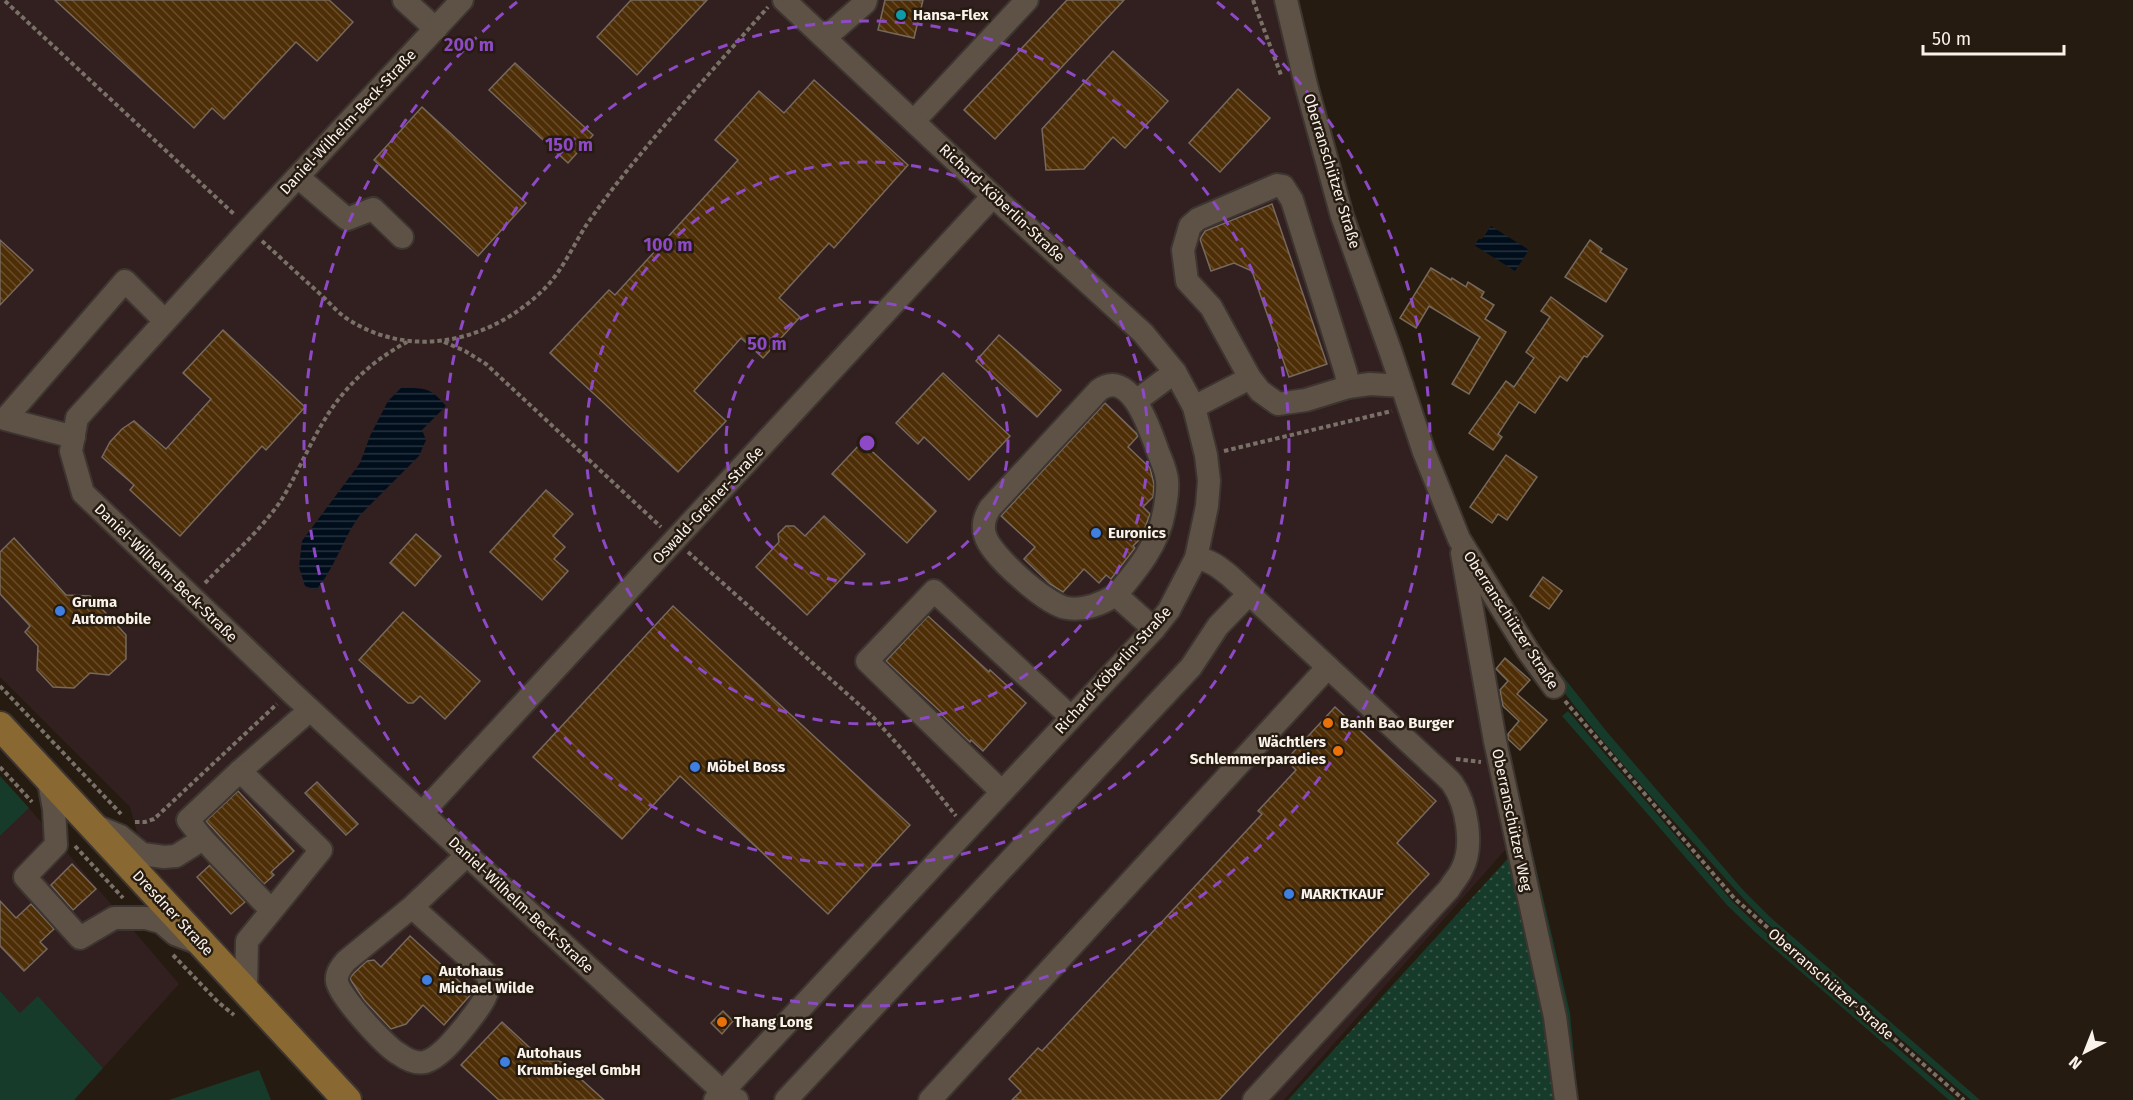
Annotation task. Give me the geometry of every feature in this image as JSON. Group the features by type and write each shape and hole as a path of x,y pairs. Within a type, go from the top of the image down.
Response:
{"main road":[{"name":"Dresdner Straße","path":"0,726 346,1100"}],"street":[{"path":"404,0 436,28"},
{"name":"Daniel-Wilhelm-Beck-Straße","path":"462,0 77,418 72,451 83,493 310,710 725,1097"},
{"name":"Richard-Köberlin-Straße","path":"725,1097 1169,610 1196,558 1203,532 1209,481 1206,455 1194,407 1174,372 1143,333 784,0"},
{"path":"826,38 866,0"},
{"path":"914,121 1027,0"},
{"name":"Oberranschützer Straße","path":"1287,0 1306,85 1342,216 1424,452 1459,539 1528,651 1554,687"},
{"path":"298,177 347,219 373,209 402,237"},
{"path":"1348,387 1346,373 1292,200 1283,186 1277,185 1198,219 1190,226 1183,250 1187,281 1211,307 1250,378 1260,391 1278,404 1306,400 1348,387 1370,384 1406,396"},
{"name":"Oswald-Greiner-Straße","path":"422,813 993,196"},
{"path":"74,437 3,422 125,281 165,321"},
{"path":"1136,401 1174,372"},
{"path":"1194,407 1250,378"},
{"path":"1115,384 1123,388 1136,401 1150,429 1167,480 1164,514 1146,557 1116,595 1093,607 1080,609 1055,606 997,555 985,535 984,526 990,508 1099,390 1106,385 1115,384"},
{"name":"Oberranschützer Weg","path":"1459,539 1500,764 1555,1017 1566,1100"},
{"path":"1196,558 1216,565 1428,760 1451,783 1466,813 1468,841 1463,868 1435,903 1254,1100"},
{"path":"1002,792 867,661 933,591 1029,676 1071,717"},
{"path":"786,1100 1191,667 1218,627 1249,594"},
{"path":"1116,595 1154,629"},
{"path":"930,1100 1328,668"},
{"path":"271,910 203,839 188,820 310,710"},
{"path":"240,771 321,850 247,942 246,991"},
{"path":"48,777 54,809 56,845 25,877 80,938 114,918 146,918 161,922 175,934 204,945"},
{"path":"90,824 120,836 142,854 164,857 176,856 203,839"},
{"path":"412,906 489,976 490,986 483,1002 459,1034 442,1051 424,1062 413,1062 396,1053 375,1032 339,991 336,980 338,970 467,855"}],"path":[{"path":"0,6 5,0 345,317 386,336 408,342 444,342 482,331 530,301 547,285 562,267 587,223 614,187 774,0"},
{"path":"1253,0 1283,80"},
{"path":"191,597 266,520 280,501 337,401 369,366 408,342"},
{"path":"444,342 486,364 675,541 873,717 968,829"},
{"path":"1206,455 1406,396"},
{"path":"0,686 125,818"},
{"name":"Oberranschützer Straße","path":"1554,687 1734,898 1964,1100"},
{"path":"131,820 145,822 154,819 291,692"},
{"path":"1428,760 1460,759 1500,764"}],"shaded area":[{"path":"0,0 1276,0 1316,166 1448,535 1506,849 1284,1100 365,1100 147,868 130,807 0,677"},
{"path":"29,808 179,984 103,1068 39,997 20,1013 0,991 0,836"}],"green space":[{"path":"1542,650 1607,732 1743,890 1770,917 1980,1100 1971,1100 1756,912 1591,726 1537,655"},
{"path":"1568,711 1732,901 1957,1100 1949,1100 1755,932 1727,905 1562,716"},
{"path":"1513,769 1570,1013 1578,1100 1572,1100 1506,770"},
{"path":"0,776 29,808 0,836"},
{"path":"1512,854 1563,1100 1288,1100"},
{"path":"0,991 20,1013 38,996 103,1068 74,1100 0,1100"},
{"path":"259,1070 271,1100 169,1100"}],"water":[{"path":"1491,226 1529,250 1515,271 1474,245 1482,239"},
{"path":"401,388 416,388 431,392 446,406 422,430 426,440 419,456 360,515 316,590 305,586 299,567 302,541 360,463 370,436 388,401"}],"building":[{"path":"55,0 329,0 353,22 317,61 296,42 224,119 212,108 194,128"},
{"path":"631,0 707,0 637,75 597,37"},
{"name":"Hansa-Flex","path":"885,0 923,0 914,38 878,30"},
{"path":"1067,0 1124,0 995,139 964,110"},
{"path":"1113,51 1168,101 1125,148 1113,137 1084,169 1046,170 1042,129"},
{"path":"515,63 593,135 568,163 489,90"},
{"path":"814,80 908,165 834,248 829,243 779,298 800,317 763,358 741,338 694,391 726,421 678,472 550,353 609,290 615,295 738,160 715,140 759,91 784,113"},
{"path":"1238,89 1270,118 1220,172 1189,143"},
{"path":"422,107 526,203 478,256 374,160"},
{"path":"1272,204 1327,364 1289,377 1252,271 1234,263 1211,271 1200,239 1205,231"},
{"path":"0,240 33,270 0,305"},
{"path":"1590,240 1602,249 1600,252 1627,269 1606,302 1565,277"},
{"path":"1431,268 1466,287 1468,282 1484,292 1481,297 1494,305 1485,319 1506,332 1469,394 1452,384 1480,337 1429,306 1416,328 1400,318"},
{"path":"1551,297 1603,336 1587,357 1584,356 1567,381 1560,376 1535,413 1519,402 1498,434 1502,437 1493,450 1469,433 1506,381 1514,387 1534,358 1526,352 1550,317 1541,311"},
{"path":"223,330 305,407 266,450 262,446 180,536 130,490 134,485 102,457 110,442 122,429 134,421 166,449 211,399 183,373"},
{"path":"999,335 1061,390 1037,417 976,361"},
{"path":"943,373 1010,436 969,480 924,437 918,444 896,423"},
{"path":"1105,403 1138,436 1128,447 1150,468 1154,484 1153,497 1143,507 1150,514 1141,538 1133,546 1135,548 1111,579 1106,575 1099,583 1084,569 1063,592 1050,584 1024,559 1035,547 1001,516"},
{"path":"862,442 936,511 907,543 832,474"},
{"path":"1506,455 1537,477 1507,520 1498,514 1492,523 1470,507"},
{"path":"546,490 573,514 553,536 565,547 554,559 568,571 542,600 490,552"},
{"path":"824,516 865,554 807,615 756,567 779,542 778,534 786,526 794,526 805,536"},
{"path":"416,534 441,556 415,586 390,563"},
{"name":"Gruma Automobile","path":"14,538 66,595 90,596 126,635 126,659 109,675 90,673 74,688 53,687 37,670 38,646 25,632 30,626 0,594 0,552"},
{"path":"1543,577 1562,591 1549,609 1530,596"},
{"name":"Möbel Boss","path":"673,606 910,825 828,914 680,776 622,839 533,757"},
{"path":"403,612 480,681 445,719 420,696 413,703 408,703 359,660"},
{"path":"928,616 1026,703 983,751 971,740 970,742 886,661"},
{"path":"1505,658 1530,680 1517,694 1547,720 1520,750 1508,739 1508,734 1519,721 1503,706 1500,690 1508,681 1496,669"},
{"path":"1335,707 1436,801 1397,843 1429,874 1219,1100 1012,1100 1021,1091 1009,1079 1038,1048 1042,1051 1262,814 1258,811 1296,770 1286,760"},
{"path":"317,782 358,824 346,835 305,793"},
{"path":"238,791 294,851 271,872 274,875 264,884 206,821"},
{"path":"72,864 96,889 73,910 51,885"},
{"path":"210,865 245,902 231,914 197,877"},
{"path":"0,901 16,918 31,904 54,929 40,942 47,949 24,971 0,946"},
{"path":"410,936 472,993 444,1025 423,1005 406,1024 391,1029 364,1000 350,978 367,961 374,960 381,967"},
{"name":"Thang Long","path":"723,1011 733,1021 722,1034 711,1023"},
{"name":"Autohaus Krumbiegel GmbH","path":"502,1022 544,1061 563,1063 604,1100 499,1100 461,1065"}],"place":[{"name":"Hansa-Flex","path":"901,15"},
{"name":"Euronics","path":"1096,533"},
{"name":"Gruma Automobile","path":"60,611"},
{"name":"Banh Bao Burger","path":"1328,723"},
{"name":"Wächtlers Schlemmerparadies","path":"1338,751"},
{"name":"Möbel Boss","path":"695,767"},
{"name":"MARKTKAUF","path":"1289,894"},
{"name":"Autohaus Michael Wilde","path":"427,980"},
{"name":"Thang Long","path":"722,1022"},
{"name":"Autohaus Krumbiegel GmbH","path":"505,1062"}]}
